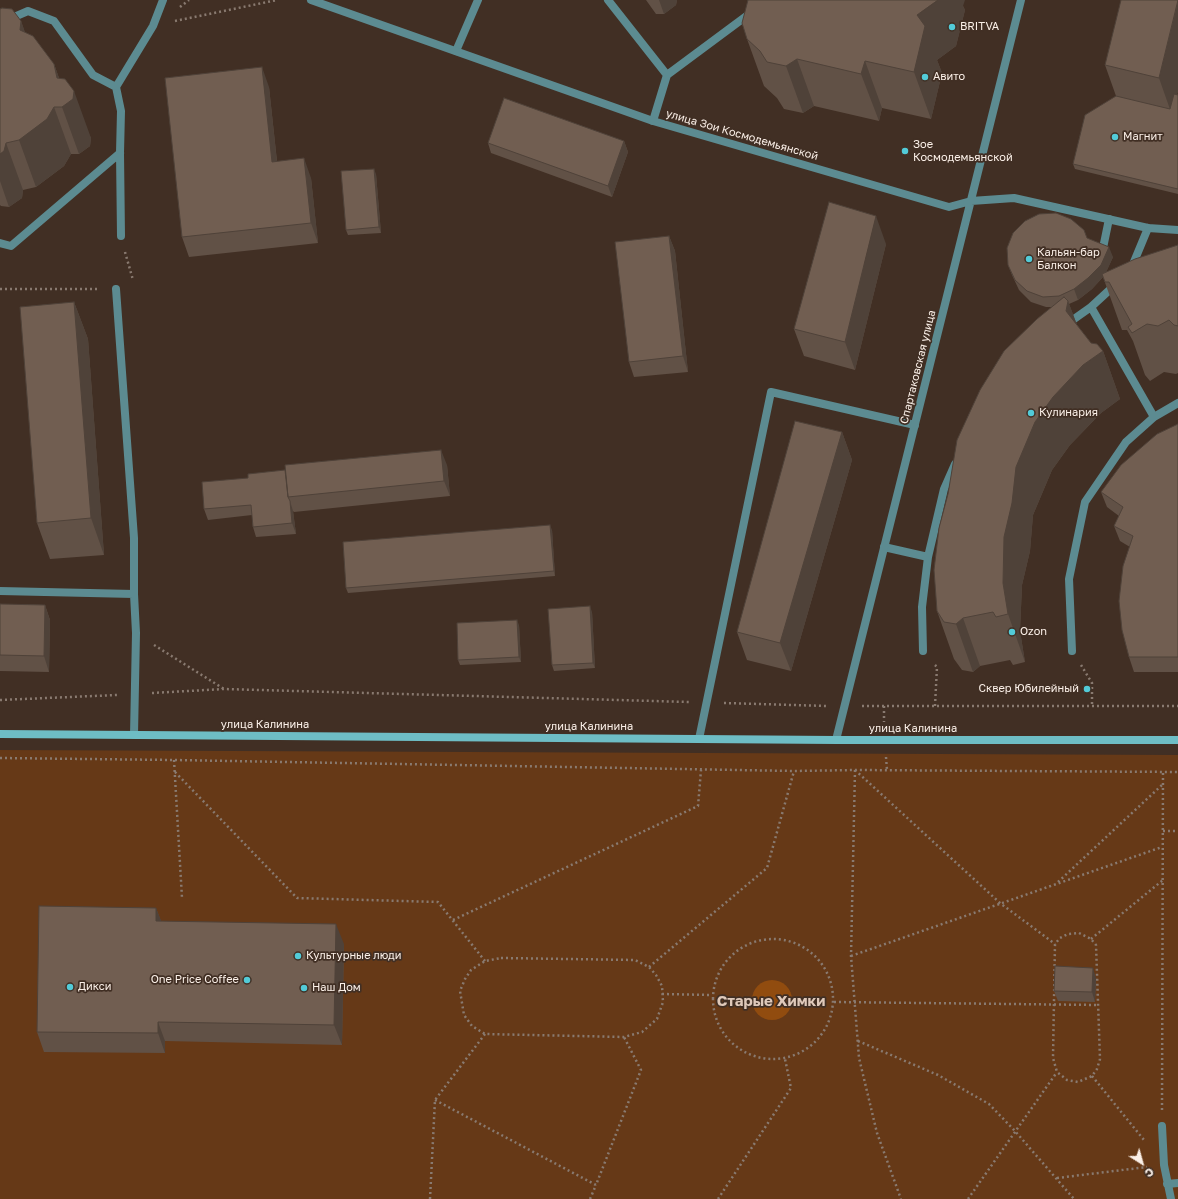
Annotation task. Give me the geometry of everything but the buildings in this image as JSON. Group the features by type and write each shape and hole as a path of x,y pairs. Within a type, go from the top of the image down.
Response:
{"street":[{"path":"120,236 121,111 116,87 153,26 163,0"},
{"name":"улица Зои Космодемьянской","path":"311,0 653,121 949,207 971,201 1014,198 1148,228 1178,230"},
{"path":"456,51 478,0"},
{"path":"608,0 668,75"},
{"path":"653,121 668,75 768,0"},
{"name":"Спартаковская улица","path":"836,740 1022,0"},
{"path":"0,23 28,11 54,21 93,75 116,87"},
{"path":"0,243 11,246 120,153"},
{"path":"1102,253 1109,219"},
{"path":"1060,330 1091,307 1131,270 1148,228"},
{"path":"116,289 134,538 136,633 134,735"},
{"path":"1091,307 1154,417"},
{"path":"699,739 771,392 915,425"},
{"path":"1072,651 1069,579 1085,502 1126,442 1154,417 1178,403"},
{"path":"922,651 922,607 928,557 944,489 960,454"},
{"path":"884,548 928,557"},
{"path":"0,591 134,594"},
{"name":"улица Калинина","path":"0,734 836,740 1178,740"},
{"path":"1162,1126 1164,1165 1171,1199"},
{"path":"1167,1184 1178,1182"}],"path":[{"path":"153,26 277,0"},
{"path":"0,289 135,288 120,236"},
{"path":"136,633 224,689"},
{"path":"922,651 937,667 935,706"},
{"path":"1072,651 1092,683 1092,706"},
{"path":"0,700 224,689 845,706 1178,706"},
{"path":"0,758 701,770 1178,772"},
{"path":"174,760 182,898"},
{"path":"453,920 698,806 701,770"},
{"path":"855,770 1000,903 1055,944"},
{"path":"855,770 852,956 859,1058 877,1133 901,1199"},
{"path":"649,967 767,868 794,771"},
{"path":"175,772 296,898 438,902 485,961"},
{"path":"1162,1126 1163,772"},
{"path":"1057,883 1163,784"},
{"path":"1162,831 1178,831"},
{"path":"852,956 1162,847"},
{"path":"1091,939 1163,880"},
{"path":"1079,933 1091,939 1096,945 1100,1059 1097,1069 1092,1076 1078,1082 1067,1080 1057,1072 1053,1058 1055,944 1060,938 1068,934 1079,933"},
{"path":"761,940 787,940 808,950 829,976 834,1002 829,1022 812,1046 785,1059 757,1058 730,1043 714,1016 712,994 721,968 739,949 761,940"},
{"path":"501,958 635,960 649,967 656,974 662,986 663,1002 657,1019 642,1032 624,1037 485,1034 472,1026 464,1015 460,991 465,978 471,970 485,961 501,958"},
{"path":"662,994 712,994"},
{"path":"834,1002 1098,1005"},
{"path":"430,1199 435,1100 485,1034"},
{"path":"590,1199 641,1070 624,1037"},
{"path":"858,1041 938,1075 989,1104 1015,1131 1074,1199"},
{"path":"718,1199 791,1088 785,1059"},
{"path":"968,1199 1057,1072"},
{"path":"1092,1076 1145,1141"},
{"path":"435,1100 596,1185"},
{"path":"1056,1178 1164,1165"}],"shaded area":[{"path":"0,750 1178,755 1178,1199 0,1199"},
{"path":"772,980 786,986 792,1000 786,1014 772,1020 758,1014 752,1000 758,986"}],"place":[{"name":"BRITVA","path":"952,27"},
{"name":"Авито","path":"925,77"},
{"name":"Магнит","path":"1115,137"},
{"name":"Зое Космодемьянской","path":"905,151"},
{"name":"Кальян-бар Балкон","path":"1029,259"},
{"name":"Кулинария","path":"1031,413"},
{"name":"Ozon","path":"1012,632"},
{"name":"Сквер Юбилейный","path":"1087,689"},
{"name":"Культурные люди","path":"298,956"},
{"name":"One Price Coffee","path":"247,980"},
{"name":"Дикси","path":"70,987"},
{"name":"Наш Дом","path":"304,988"}],"district":[{"name":"Старые Химки","path":"771,1001"}]}
